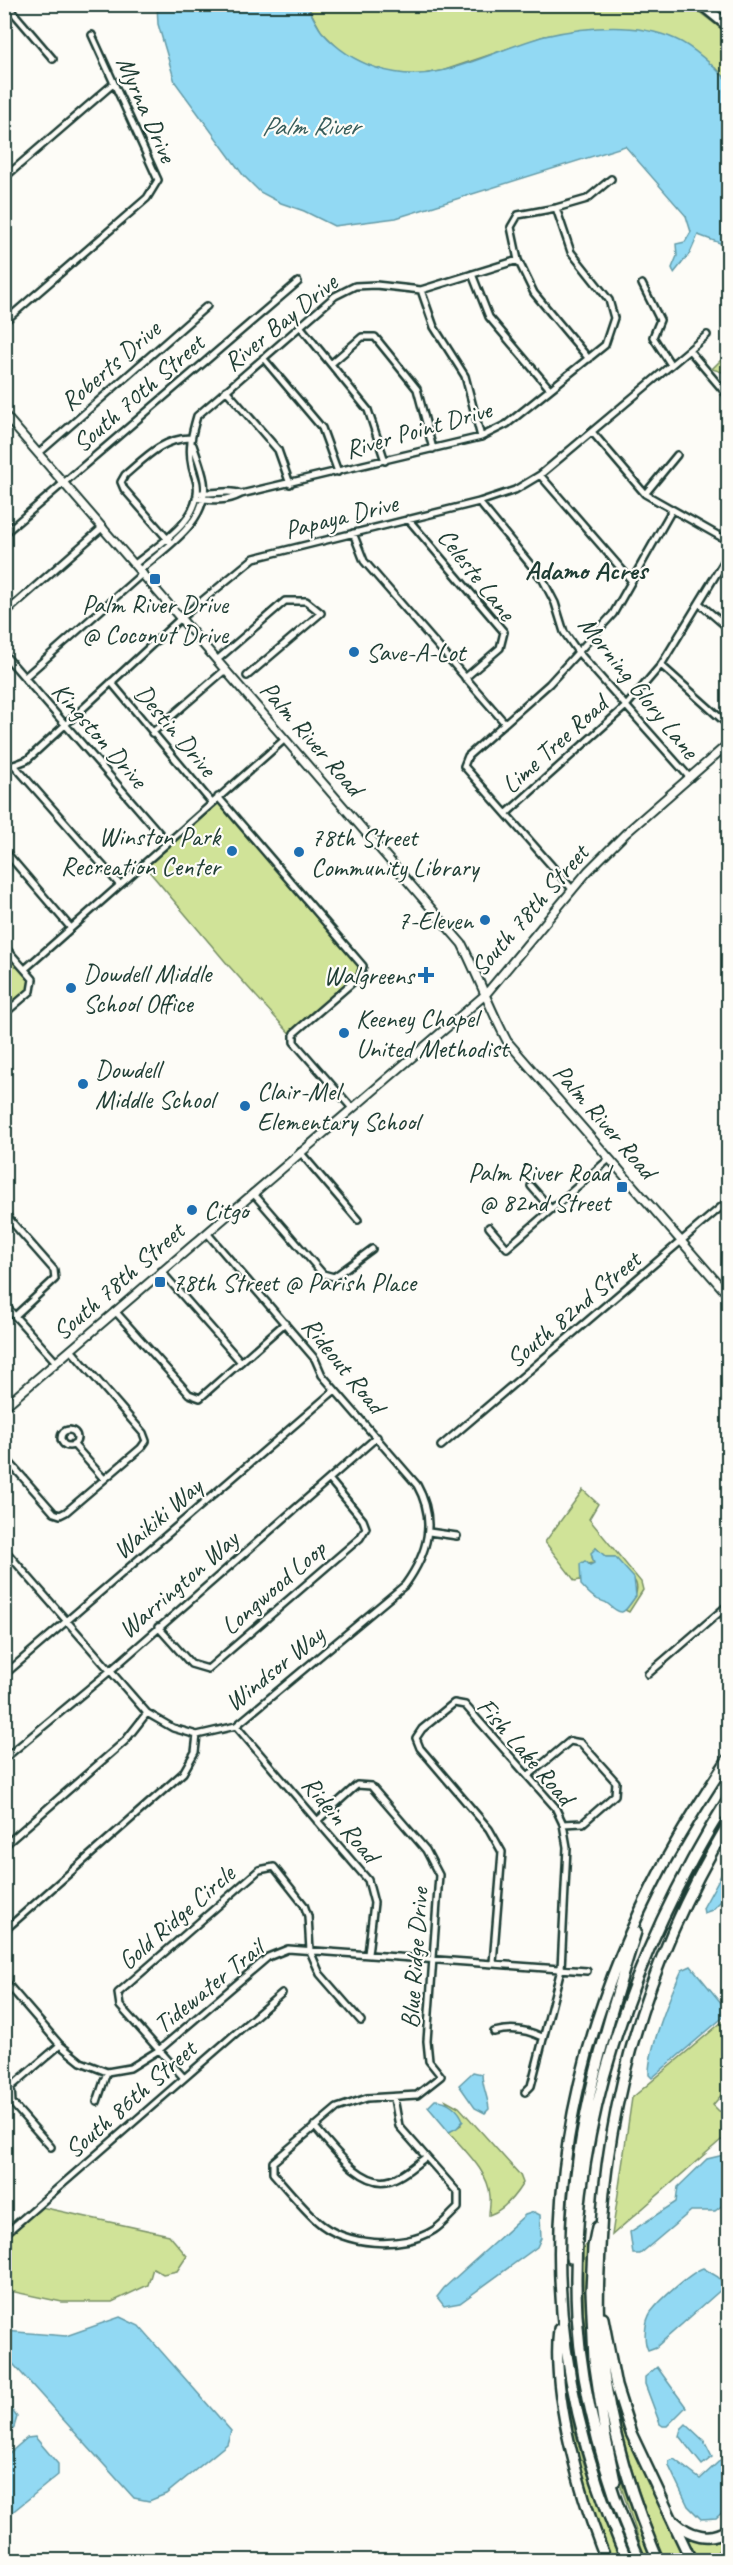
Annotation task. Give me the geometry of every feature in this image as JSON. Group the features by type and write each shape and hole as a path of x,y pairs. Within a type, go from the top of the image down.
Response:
{"highway":[{"path":"701,4 729,26"},
{"path":"627,2560 598,2486 570,2380 561,2314 558,2244 565,2158 582,2073 609,1986 648,1896 684,1828 729,1759"},
{"path":"575,2233 595,2118 628,2000 669,1902 729,1799"},
{"path":"618,2504 594,2360 591,2304 597,2237 614,2116 644,2004 679,1915 729,1824"},
{"path":"640,2560 618,2504 592,2414 577,2315 574,2254 578,2161 591,2084 606,2027 648,1896"},
{"path":"597,2237 598,2322 602,2360 614,2426 630,2486 658,2560"},
{"path":"599,2295 622,2405 637,2447 691,2560"},
{"path":"561,2314 558,2350 567,2427 581,2488 606,2560"},
{"path":"671,2518 685,2530 700,2536 717,2535 729,2529"}],"main road":[{"path":"720,2560 729,2550"}],"street":[{"path":"6,4 53,60"},
{"name":"Myrna Drive","path":"4,322 147,198 158,180 92,35"},
{"path":"4,178 113,84"},
{"path":"588,359 534,293 518,260 511,227 518,215 587,199 611,179"},
{"name":"River Point Drive","path":"200,496 231,499 241,494 481,437 507,424 588,359 605,345 615,318 609,300 571,252 556,208"},
{"name":"River Bay Drive","path":"190,438 197,416 335,296 355,286 376,285 422,290 518,260"},
{"path":"472,274 489,317 550,389"},
{"name":"South 70th Street","path":"4,534 298,282"},
{"path":"642,284 660,320 653,337 671,365"},
{"path":"422,290 434,327 465,376 481,437"},
{"name":"Roberts Drive","path":"39,453 207,306"},
{"path":"300,326 332,363 368,411 385,461"},
{"name":"Papaya Drive","path":"14,765 27,760 181,618 254,558 479,502 515,490 540,475 593,433 707,335"},
{"path":"332,363 362,337 375,337 417,389 433,449"},
{"path":"689,350 729,396"},
{"path":"263,358 322,428 338,472"},
{"path":"226,390 278,450 290,484"},
{"name":"Palm River Road","path":"6,419 39,453 462,944 486,994 489,1008 507,1041 729,1295"},
{"path":"593,433 645,494 729,541"},
{"path":"24,677 139,569 168,541 184,524 200,496 190,438 178,438 161,444 125,475 121,482 124,489 168,541"},
{"path":"645,494 677,455"},
{"path":"540,475 631,580"},
{"name":"Morning Glory Lane","path":"479,502 543,580 555,603 564,632 579,652 690,778"},
{"path":"572,889 464,766 468,756 549,684 613,614 672,510"},
{"name":"Celeste Lane","path":"408,519 504,632 500,648 465,678"},
{"path":"4,614 103,527"},
{"path":"353,533 364,561 504,722"},
{"name":"Lime Tree Road","path":"506,814 626,706 661,665 729,555"},
{"path":"217,660 285,601 306,601 321,613 247,676"},
{"path":"700,604 729,627"},
{"name":"Kingston Drive","path":"4,654 64,726 167,842"},
{"path":"661,665 729,725"},
{"path":"152,734 225,670"},
{"name":"Destin Drive","path":"111,682 152,734 212,803"},
{"path":"25,969 285,739"},
{"name":"South 78th Street","path":"6,1402 56,1362 351,1107 486,994 572,889 626,833 729,744"},
{"path":"4,765 14,765 119,884"},
{"name":"Destin Drive","path":"218,797 363,966 360,976 294,1033 294,1042 351,1107"},
{"path":"4,850 70,927"},
{"path":"4,946 33,979 31,991 4,1014"},
{"path":"300,1152 358,1220"},
{"path":"489,1227 507,1248 609,1159"},
{"path":"531,1186 551,1209"},
{"path":"253,1193 323,1274 334,1277 372,1249"},
{"name":"South 82nd Street","path":"441,1446 729,1201"},
{"path":"4,1213 54,1270 55,1279 15,1316"},
{"name":"Rideout Road","path":"207,1233 315,1359 322,1375 420,1490 425,1504 429,1532"},
{"path":"161,1271 241,1362"},
{"path":"4,1304 56,1362"},
{"path":"115,1311 189,1394 200,1398 285,1323"},
{"path":"4,1456 54,1513 60,1515 141,1448 146,1441 142,1433 70,1350"},
{"name":"Waikiki Way","path":"4,1675 335,1390"},
{"name":"Warrington Way","path":"4,1759 110,1671 377,1437"},
{"path":"73,1444 104,1479"},
{"name":"Longwood Loop","path":"158,1627 191,1664 208,1669 360,1538 366,1528 363,1520 329,1479"},
{"path":"429,1532 457,1536"},
{"name":"Windsor Way","path":"197,1735 236,1726 405,1585 423,1554 429,1532"},
{"path":"4,1549 147,1713 173,1728 197,1735 195,1752 183,1773 4,1931"},
{"path":"648,1674 729,1605"},
{"name":"Fish Lake Road","path":"493,1963 502,1852 489,1829 420,1748 416,1738 422,1729 454,1703 465,1705 555,1807 563,1824 567,1847 561,1969 531,2086 525,2092"},
{"path":"4,1846 125,1741 147,1713"},
{"name":"Ridein Road","path":"236,1726 368,1880 374,1903 368,1954"},
{"path":"528,1776 570,1741 581,1743 616,1782 615,1795 583,1823 563,1824"},
{"name":"Blue Ridge Drive","path":"318,1821 357,1785 371,1786 426,1850 439,1875 427,2041 429,2061 441,2076 417,2095 394,2098"},
{"name":"Gold Ridge Circle","path":"184,2078 120,2006 118,1993 259,1870 274,1868 304,1905 308,1916 310,1951"},
{"name":"Tidewater Trail","path":"107,2072 130,2068 159,2050 268,1957 288,1949 587,1971"},
{"path":"310,1951 320,1974 361,2021"},
{"path":"4,1980 60,2045 81,2062 107,2072 97,2102"},
{"name":"South 86th Street","path":"4,2235 282,1993"},
{"path":"494,2032 507,2028 530,2031 542,2037"},
{"path":"51,2147 12,2103 12,2087 60,2045"},
{"path":"367,2098 394,2098 399,2126 458,2193 458,2208 434,2230 411,2240 381,2244 350,2238 318,2222 273,2173 273,2162 337,2108 367,2098"},
{"path":"314,2126 346,2163 364,2177 388,2182 402,2175 426,2157"}],"green space":[{"path":"307,5 690,5 728,34 728,81 717,69 591,29 545,36 442,71 416,75 392,73 367,65 343,53 321,31"},
{"path":"728,353 728,370 722,372 712,369"},
{"path":"217,800 362,970 292,1036 142,863"},
{"path":"4,950 30,980 28,990 4,1011"},
{"path":"583,1490 598,1504 589,1519 641,1582 643,1590 629,1612 625,1610 633,1601 637,1586 615,1557 606,1557 596,1548 592,1557 594,1563 588,1564 580,1580 575,1581 545,1542"},
{"path":"722,2022 728,2022 728,2087 713,2105 719,2111 728,2112 728,2141 721,2140 612,2235 632,2098"},
{"path":"446,2100 459,2107 520,2175 523,2183 509,2202 500,2210 489,2215 489,2187 481,2170 449,2132 461,2125"},
{"path":"41,2207 169,2235 187,2256 177,2271 163,2274 153,2268 148,2285 112,2302 62,2302 5,2290 5,2239"},
{"path":"588,2243 587,2285 591,2375 583,2311 583,2248"},
{"path":"617,2398 688,2560 665,2560 661,2553 628,2458 614,2399"},
{"path":"565,2401 567,2401 584,2464 620,2560 609,2560 585,2494"},
{"path":"619,2481 621,2481 651,2560 646,2560"},
{"path":"680,2529 684,2532 728,2531 728,2538 711,2560 694,2560"}],"water":[{"name":"Palm River","path":"157,5 307,5 322,32 347,54 377,68 408,74 425,74 454,68 532,40 577,30 627,28 644,30 675,39 710,63 728,81 728,246 698,235 690,253 674,273 672,268 677,256 676,244 685,242 691,232 686,216 625,146 396,218 334,226 260,192 243,175 175,82 158,24"},
{"path":"596,1548 606,1557 615,1557 634,1578 636,1596 624,1611 618,1611 597,1599 581,1585 580,1564 585,1561 590,1565 594,1563 591,1553"},
{"path":"726,1866 728,1868 728,1894 712,1910 704,1913 703,1908"},
{"path":"691,1966 727,2010 727,2014 652,2078 649,2075 652,2051 661,2022 682,1970"},
{"path":"473,2072 482,2074 489,2109 485,2113 475,2108 459,2085"},
{"path":"435,2100 448,2103 459,2113 463,2121 457,2128 449,2132 428,2107"},
{"path":"728,2154 728,2201 715,2211 691,2211 640,2254 633,2254 630,2232 676,2202 678,2187 707,2159"},
{"path":"534,2212 540,2215 541,2238 537,2247 460,2303 444,2306 437,2297 444,2288 525,2215"},
{"path":"703,2268 718,2277 724,2287 656,2347 648,2350 645,2331 651,2312 676,2287"},
{"path":"120,2317 139,2326 231,2431 227,2444 166,2494 149,2501 134,2498 5,2355 5,2331 66,2336"},
{"path":"657,2367 686,2407 667,2426 660,2424 645,2384 645,2377"},
{"path":"4,2400 17,2417 14,2427 5,2436"},
{"path":"686,2424 704,2441 712,2457 702,2465 679,2436"},
{"path":"35,2437 58,2464 58,2475 5,2518 5,2457 27,2438"},
{"path":"728,2453 728,2507 716,2518 701,2519 688,2506 669,2466 669,2461 674,2459 700,2479"}],"place":[{"name":"Palm River Drive @ Coconut Drive","path":"155,579"},
{"name":"Save-A-Lot","path":"354,652"},
{"name":"Winston Park Recreation Center","path":"232,851"},
{"name":"78th Street Community Library","path":"299,852"},
{"name":"7-Eleven","path":"485,920"},
{"name":"Walgreens","path":"426,975"},
{"name":"Dowdell Middle School Office","path":"71,988"},
{"name":"Keeney Chapel United Methodist","path":"344,1033"},
{"name":"Dowdell Middle School","path":"83,1084"},
{"name":"Clair-Mel Elementary School","path":"245,1106"},
{"name":"Palm River Road @ 82nd Street","path":"622,1187"},
{"name":"Citgo","path":"192,1210"},
{"name":"78th Street @ Parish Place","path":"160,1282"}],"district":[{"name":"Adamo Acres","path":"586,570"}]}
